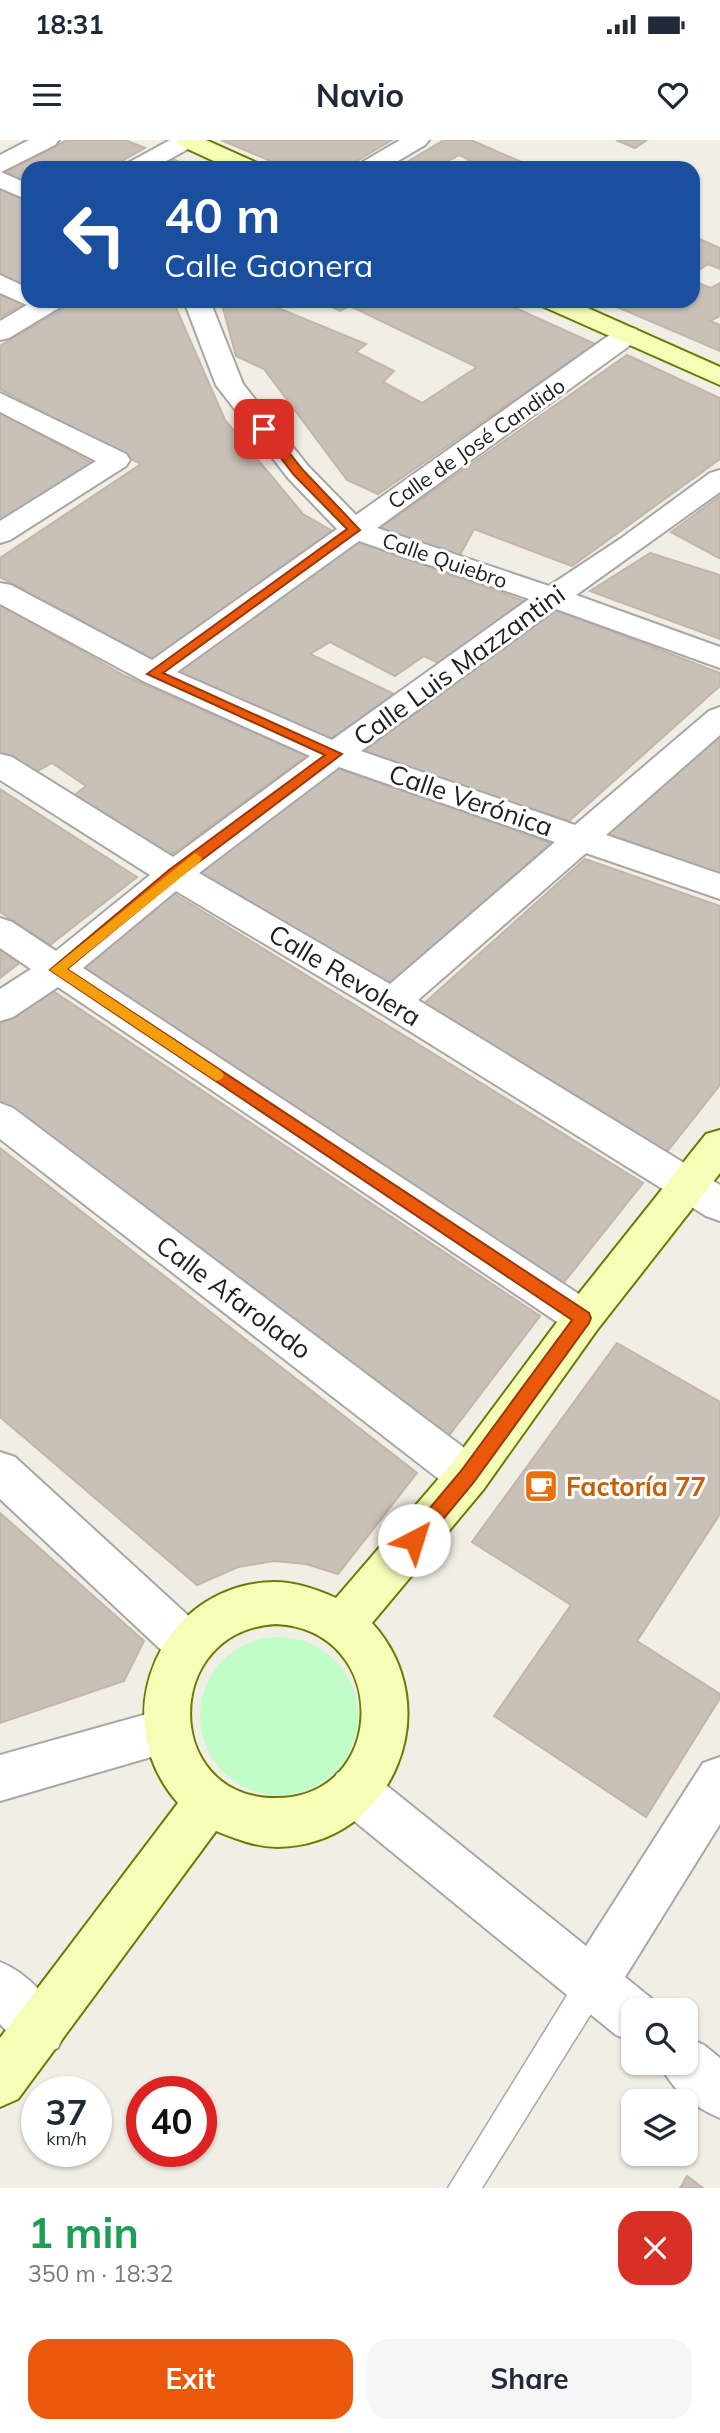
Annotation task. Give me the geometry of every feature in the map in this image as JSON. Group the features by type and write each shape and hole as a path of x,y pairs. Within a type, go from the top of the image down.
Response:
{"street":[{"path":"0,165 47,140"},
{"path":"149,161 187,140 234,161"},
{"path":"381,161 417,140"},
{"path":"0,179 21,190"},
{"path":"0,284 21,293"},
{"path":"0,332 31,308"},
{"name":"Calle Quiebro","path":"200,308 230,385 298,472 354,530 552,597 720,658"},
{"path":"567,308 720,377"},
{"name":"Calle de José Candido","path":"154,674 627,335"},
{"path":"0,401 116,460 0,534"},
{"name":"Calle Luis Mazzantini","path":"0,1007 57,970 174,874 335,754 720,479"},
{"name":"Calle Verónica","path":"0,592 154,674 335,754 720,887"},
{"path":"392,1002 720,718"},
{"name":"Calle Revolera","path":"0,765 174,874 392,1002 704,1196"},
{"path":"0,931 583,1318"},
{"name":"Calle Afarolado","path":"0,1118 468,1476"},
{"path":"343,1624 468,1476 583,1318 704,1196 720,1145"},
{"path":"0,1471 189,1646"},
{"path":"279,1605 313,1610 343,1624 370,1650 385,1684 388,1721 377,1758 354,1790 321,1812 283,1822 244,1818 208,1802 188,1783 173,1759 165,1732 165,1702 173,1672 189,1646 215,1624 246,1609 279,1605"},
{"path":"0,1778 165,1732"},
{"path":"593,1982 720,1780"},
{"path":"354,1790 621,2006"},
{"path":"0,2081 208,1802"},
{"path":"0,1987 40,2029"},
{"path":"698,2073 720,2092"}],"lane":[{"path":"464,2188 593,1982"}],"green space":[{"path":"279,1637 309,1643 335,1660 352,1686 358,1716 352,1746 335,1772 309,1789 279,1795 249,1789 223,1772 206,1746 200,1716 206,1686 223,1660 249,1643"}],"building":[{"path":"67,140 125,140 145,148 122,161 27,161"},
{"path":"221,140 392,140 357,161 270,161"},
{"path":"444,140 471,140 519,161 468,161 459,155 448,161 409,161"},
{"path":"616,140 647,140 635,148"},
{"path":"21,164 21,180 6,172"},
{"path":"0,188 21,198 21,284 0,274"},
{"path":"700,239 720,248 720,269 708,264 700,270"},
{"path":"720,283 720,316 710,321 720,325 720,351 619,308 700,308 700,284 711,288"},
{"path":"0,292 21,302 21,306 0,317"},
{"path":"64,308 176,308 225,420 303,514 336,533 153,659 0,577 0,558 141,464 0,389 0,346"},
{"path":"223,308 278,308 366,344 356,352 394,371 383,382 422,403 477,367 354,308 515,308 595,344 378,494 347,480 264,369 236,356"},
{"path":"627,355 720,398 720,459 572,566 474,529 460,555 379,529"},
{"path":"0,412 94,464 0,522"},
{"path":"720,496 720,557 719,558 671,532"},
{"path":"356,541 524,601 439,663 424,656 395,676 330,642 310,654 394,694 330,740 174,673"},
{"path":"650,553 720,575 720,639 590,591"},
{"path":"0,604 125,676 307,756 168,857 72,797 86,786 52,763 34,773 0,753"},
{"path":"554,609 720,673 720,686 569,821 362,753"},
{"path":"720,731 720,873 607,834"},
{"path":"337,768 551,843 387,986 198,873"},
{"path":"0,789 137,877 50,945 0,912"},
{"path":"585,859 720,906 720,1085 666,1153 421,1006"},
{"path":"173,893 643,1183 561,1286 77,966"},
{"path":"0,947 22,961 0,978"},
{"path":"47,987 540,1316 444,1442 0,1100 0,1019"},
{"path":"0,1148 417,1473 338,1574 306,1564 274,1561 238,1567 197,1585 0,1417"},
{"path":"617,1343 720,1402 720,1514 637,1641 720,1694 720,1698 646,1817 494,1716 571,1605 472,1542"},
{"path":"0,1513 144,1641 124,1681 0,1723"},
{"path":"687,2176 703,2188 680,2188"}],"slow traffic":[{"path":"195,858 57,970 216,1075"}],"place":[{"name":"Factoría 77","path":"541,1486"}],"route":[{"path":"264,429 298,472 354,530 154,674 335,754 174,874 57,970 583,1318 468,1476 414,1540"}]}
